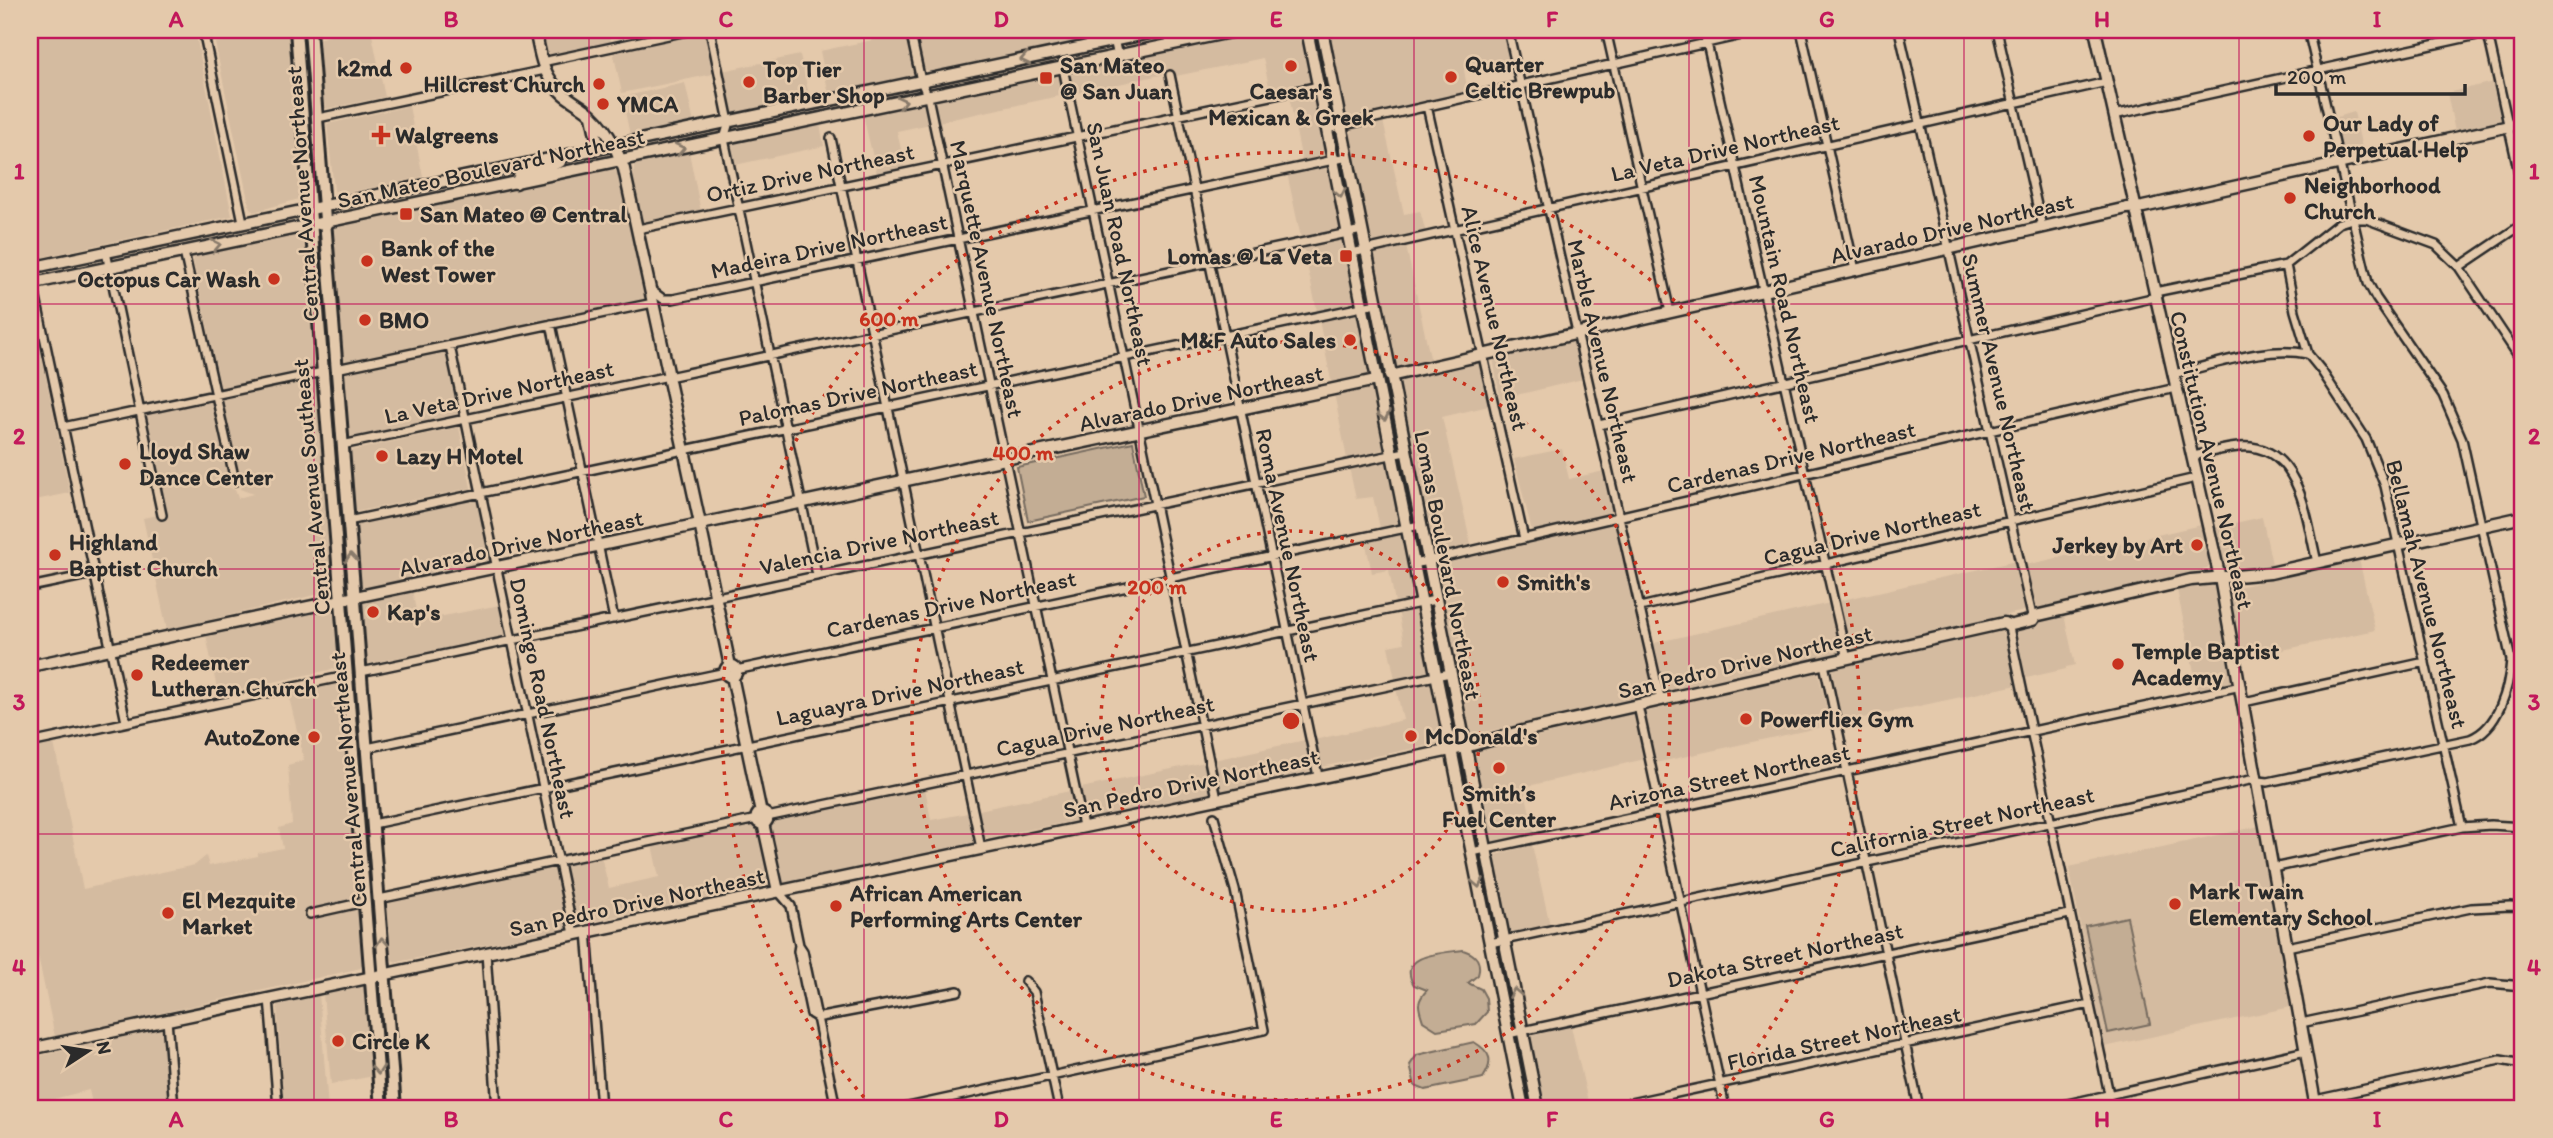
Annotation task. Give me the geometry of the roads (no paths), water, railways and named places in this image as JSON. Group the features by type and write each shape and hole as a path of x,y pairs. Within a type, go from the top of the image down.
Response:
{"main road":[{"name":"Central Avenue Southeast","path":"296,30 381,1108"},
{"name":"Central Avenue Northeast","path":"313,30 325,223 395,1108"}],"street":[{"path":"203,30 243,222"},
{"path":"535,30 543,66 560,92 605,129 621,161 638,229 778,891 791,906 811,1014 816,1018 836,1108"},
{"path":"318,118 692,30"},
{"path":"710,30 729,122 723,139 817,575"},
{"name":"Marquette Avenue Northeast","path":"910,30 943,164 1083,826"},
{"name":"San Mateo Boulevard Northeast","path":"30,268 921,81 1113,35 1164,30"},
{"name":"San Mateo Boulevard Northeast","path":"31,284 1240,30"},
{"name":"Lomas Boulevard Northeast","path":"1307,30 1523,1108"},
{"name":"Lomas Boulevard Northeast","path":"1322,30 1538,1108"},
{"name":"Marble Avenue Northeast","path":"1508,30 1661,701"},
{"path":"1606,30 1670,312"},
{"name":"Mountain Road Northeast","path":"1704,30 1847,659"},
{"path":"1327,129 1765,30"},
{"path":"1801,30 1856,270"},
{"name":"Summer Avenue Northeast","path":"1899,30 2033,617"},
{"path":"1997,30 2042,227"},
{"name":"Constitution Avenue Northeast","path":"2095,30 2220,578 2316,1104"},
{"name":"California Street Northeast","path":"1490,943 2250,780 2267,782 2470,739 2481,735 2488,728 2507,687 2511,660 2462,439 2451,410 2372,291 2364,271 2308,30"},
{"path":"2114,115 2500,30"},
{"path":"2487,31 2523,191"},
{"path":"1113,35 1118,57"},
{"name":"San Juan Road Northeast","path":"1063,68 1217,798"},
{"name":"Roma Avenue Northeast","path":"1170,75 1318,776"},
{"name":"La Veta Drive Northeast","path":"1352,253 2107,82"},
{"name":"Ortiz Drive Northeast","path":"638,229 1319,86"},
{"name":"Alice Avenue Northeast","path":"1427,106 1524,538"},
{"path":"592,116 597,140 593,150"},
{"name":"Alvarado Drive Northeast","path":"1390,376 2127,208 2523,123"},
{"path":"831,138 981,848"},
{"path":"516,183 520,175 566,161 572,154"},
{"name":"Madeira Drive Northeast","path":"650,289 663,299 673,299 1348,157"},
{"path":"1598,425 1971,341 2286,265 2339,223 2352,219 2366,219 2436,245 2459,267 2523,363"},
{"path":"2459,267 2523,224"},
{"name":"La Veta Drive Northeast","path":"342,445 1362,230"},
{"path":"106,252 162,514"},
{"path":"184,252 235,481"},
{"name":"Bellamah Avenue Northeast","path":"2286,265 2295,311 2308,354 2367,439 2385,486 2462,827"},
{"path":"31,284 126,722"},
{"path":"337,369 653,303"},
{"name":"Palomas Drive Northeast","path":"348,522 1376,304"},
{"path":"551,324 614,619"},
{"name":"Domingo Road Northeast","path":"450,346 574,934"},
{"path":"2173,374 2280,351 2308,354"},
{"path":"63,427 323,372"},
{"name":"Alvarado Drive Northeast","path":"30,666 1377,380"},
{"name":"Cardenas Drive Northeast","path":"1414,564 2176,388"},
{"path":"2192,456 2249,446 2264,449 2277,457 2298,489 2317,562"},
{"name":"Valencia Drive Northeast","path":"361,672 1405,452"},
{"name":"Cagua Drive Northeast","path":"1640,607 2196,478"},
{"name":"San Pedro Drive Northeast","path":"30,1049 1465,747 1523,731 2169,584 2270,573 2523,517"},
{"name":"Cardenas Drive Northeast","path":"367,748 1420,525"},
{"path":"30,587 93,574"},
{"name":"Laguayra Drive Northeast","path":"373,824 1435,600"},
{"path":"2007,623 2112,1108"},
{"path":"2244,702 2425,662"},
{"path":"1824,664 1919,1108"},
{"name":"Cagua Drive Northeast","path":"379,898 1450,673"},
{"path":"30,743 346,676"},
{"name":"Arizona Street Northeast","path":"1472,852 2241,686"},
{"path":"1638,706 1725,1108"},
{"path":"903,1108 1264,1030 1235,890 1214,817"},
{"path":"2273,868 2462,827 2523,827"},
{"path":"310,914 365,902"},
{"path":"2287,947 2471,908 2523,907"},
{"name":"Dakota Street Northeast","path":"1508,1034 2069,914"},
{"path":"587,931 601,1108"},
{"path":"485,953 497,1108"},
{"path":"1025,981 1034,992 1059,1108"},
{"path":"2301,1023 2490,983 2523,986"},
{"path":"816,1018 958,991"},
{"path":"268,998 278,1108"},
{"name":"Florida Street Northeast","path":"1607,1108 2090,1004"},
{"path":"167,1020 174,1108"},
{"path":"2049,1108 2306,1051"},
{"path":"2316,1104 2500,1060 2523,1064"}],"place":[{"name":"Caesar's Mexican & Greek","path":"1291,66"},
{"name":"k2md","path":"406,68"},
{"name":"Quarter Celtic Brewpub","path":"1451,77"},
{"name":"San Mateo @ San Juan","path":"1046,78"},
{"name":"Top Tier Barber Shop","path":"749,82"},
{"name":"Hillcrest Church","path":"599,84"},
{"name":"YMCA","path":"603,104"},
{"name":"Walgreens","path":"381,135"},
{"name":"Our Lady of Perpetual Help","path":"2309,136"},
{"name":"Neighborhood Church","path":"2290,198"},
{"name":"San Mateo @ Central","path":"406,214"},
{"name":"Lomas @ La Veta","path":"1346,256"},
{"name":"Bank of the West Tower","path":"367,261"},
{"name":"Octopus Car Wash","path":"274,279"},
{"name":"BMO","path":"365,320"},
{"name":"M&F Auto Sales","path":"1350,340"},
{"name":"Lazy H Motel","path":"382,456"},
{"name":"Lloyd Shaw Dance Center","path":"125,464"},
{"name":"Jerkey by Art","path":"2197,545"},
{"name":"Highland Baptist Church","path":"55,555"},
{"name":"Smith's","path":"1503,582"},
{"name":"Kap's","path":"373,612"},
{"name":"Temple Baptist Academy","path":"2118,664"},
{"name":"Redeemer Lutheran Church","path":"137,675"},
{"name":"Powerfliex Gym","path":"1746,719"},
{"name":"McDonald's","path":"1411,736"},
{"name":"AutoZone","path":"314,737"},
{"name":"Smith’s Fuel Center","path":"1499,768"},
{"name":"Mark Twain Elementary School","path":"2175,904"},
{"name":"African American Performing Arts Center","path":"836,906"},
{"name":"El Mezquite Market","path":"168,913"},
{"name":"Circle K","path":"338,1041"}]}
